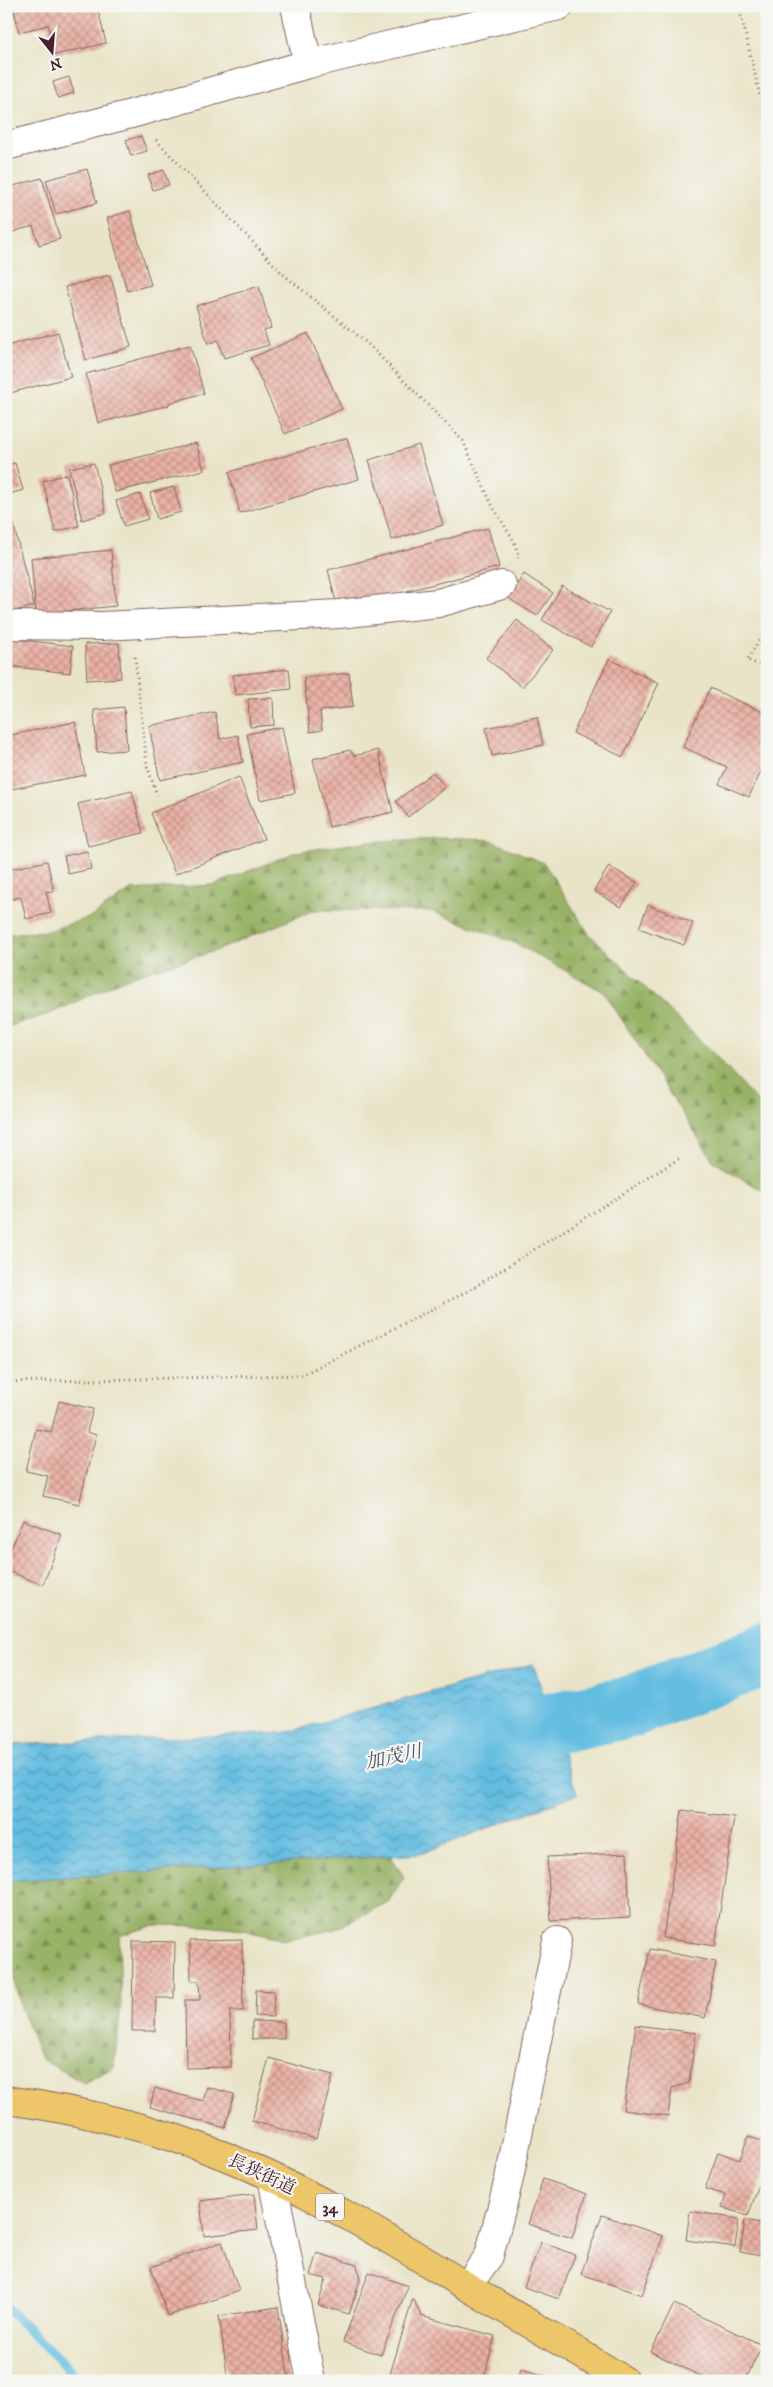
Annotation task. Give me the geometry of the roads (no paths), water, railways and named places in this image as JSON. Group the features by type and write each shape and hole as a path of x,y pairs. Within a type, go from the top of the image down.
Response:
{"main road":[{"name":"長狭街道","path":"6,2100 72,2111 175,2138 224,2156 272,2178 415,2254 576,2349 625,2381"}],"street":[{"path":"295,6 308,64"},
{"path":"6,146 131,114 308,64 559,6"},
{"path":"6,625 132,624 340,614 438,603 502,584"},
{"path":"467,2286 489,2256 509,2180 557,1942"},
{"path":"272,2178 311,2381"}],"water":[{"path":"533,1664 577,1794 420,1854 6,1881 6,1745 283,1733"}],"waterway":[{"name":"加茂川","path":"468,1741 630,1707 767,1654"},
{"path":"6,2307 80,2381"}]}
